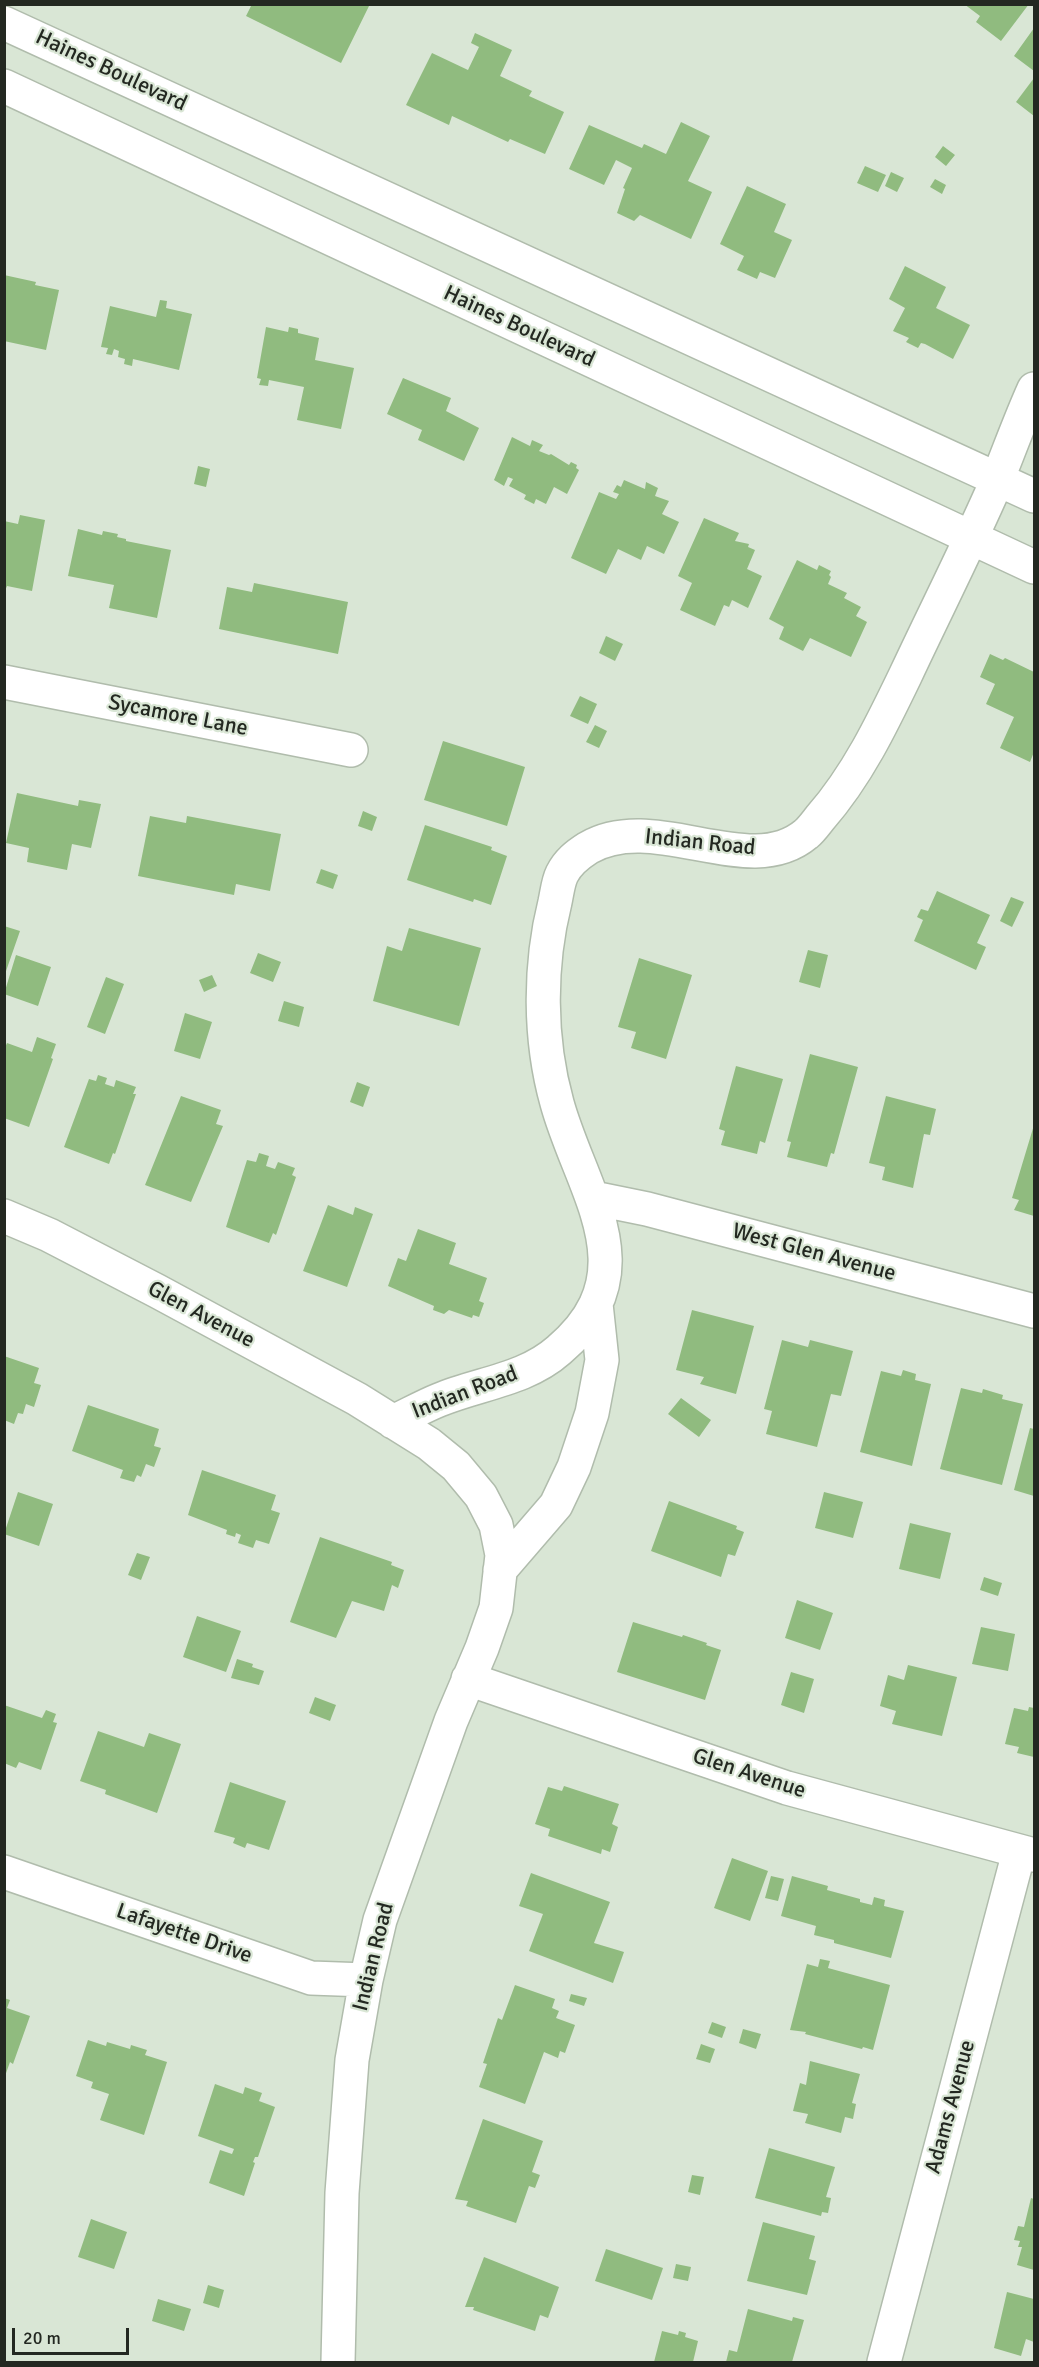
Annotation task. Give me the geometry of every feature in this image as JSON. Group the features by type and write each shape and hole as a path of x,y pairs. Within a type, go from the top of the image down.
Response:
{"street":[{"name":"Haines Boulevard","path":"4,23 1035,496"},
{"name":"Haines Boulevard","path":"4,86 1035,567"},
{"name":"Indian Road","path":"393,1422 441,1399 514,1377 556,1353 577,1334 596,1304 606,1274 605,1241 593,1198 557,1104 543,1024 547,933 562,874 574,858 612,837 648,835 724,849 759,850 784,848 806,834 839,794 881,725 971,538 1035,388"},
{"name":"Sycamore Lane","path":"4,682 351,750"},
{"name":"West Glen Avenue","path":"593,1198 647,1209 1035,1311"},
{"name":"Glen Avenue","path":"4,1216 49,1235 157,1291 357,1399 393,1422"},
{"name":"Indian Road","path":"501,1570 556,1505 574,1467 592,1413 602,1360 596,1304"},
{"name":"Indian Road","path":"338,2362 342,2193 352,2060 366,1980 380,1920 451,1721 496,1608 502,1555 496,1525 482,1496 456,1466 429,1444 393,1422"},
{"name":"Glen Avenue","path":"468,1679 787,1788 1027,1853"},
{"name":"Adams Avenue","path":"884,2362 1027,1853"},
{"name":"Lafayette Drive","path":"4,1872 311,1978 366,1980"}],"building":[{"path":"252,4 370,4 341,63 246,16"},
{"path":"964,4 1029,4 1001,41 976,22 980,16"},
{"path":"1034,28 1034,71 1014,56"},
{"path":"475,33 512,50 500,76 532,91 529,96 564,112 545,154 510,139 508,142 452,116 449,125 406,105 432,53 468,70 479,47 471,43"},
{"path":"1034,78 1034,116 1016,102"},
{"path":"681,122 710,136 688,181 712,192 691,239 640,215 634,221 617,213 625,189 623,188 632,168 616,160 604,185 569,169 589,125 642,148 644,144 666,154"},
{"path":"943,146 955,155 946,166 935,157"},
{"path":"865,166 886,175 878,192 857,183"},
{"path":"891,172 904,178 897,192 885,186"},
{"path":"935,179 946,185 942,194 930,187"},
{"path":"747,186 786,204 774,232 792,240 775,278 760,272 757,279 737,270 744,256 720,244"},
{"path":"905,266 946,287 936,308 970,325 953,359 925,344 921,343 918,348 906,342 909,338 893,331 905,308 889,299"},
{"path":"4,275 59,290 46,350 4,341"},
{"path":"160,300 167,301 166,308 192,314 179,370 133,359 132,366 124,364 125,359 118,357 119,351 114,349 112,355 106,354 108,348 101,347 110,306 156,317"},
{"path":"266,327 288,332 289,327 298,329 298,333 319,338 315,360 354,368 341,429 297,420 304,387 269,380 268,386 259,385 261,379 257,378"},
{"path":"403,378 451,398 446,411 479,428 464,461 418,440 422,430 387,414"},
{"path":"512,437 530,446 532,440 543,445 539,451 551,454 569,465 571,462 577,465 576,468 579,470 567,494 554,487 546,504 536,499 534,504 524,499 526,495 509,486 513,479 508,477 504,486 494,480"},
{"path":"198,466 210,469 206,487 194,484"},
{"path":"624,480 645,489 646,482 658,488 655,496 669,501 662,514 679,522 664,554 647,546 641,560 618,549 606,574 571,558 599,492 616,499 619,494 613,492 617,485 621,487"},
{"path":"20,515 45,520 32,591 7,586 4,593 4,521 18,524"},
{"path":"704,518 739,533 735,541 749,544 748,547 755,550 747,569 762,576 748,608 732,600 729,607 724,605 715,626 680,610 692,583 678,576"},
{"path":"78,529 102,535 103,531 118,534 117,537 126,539 126,541 171,550 157,618 109,608 114,585 68,576"},
{"path":"797,560 817,570 819,565 831,571 828,584 847,593 844,598 861,607 856,616 867,622 851,657 810,638 803,651 779,639 784,627 769,619"},
{"path":"254,583 348,602 338,654 219,629 227,587 252,592"},
{"path":"606,636 623,644 615,661 599,653"},
{"path":"990,654 1003,660 1005,658 1034,672 1034,752 1030,762 1000,748 1014,717 986,704 995,684 980,677"},
{"path":"580,696 597,704 588,724 570,716"},
{"path":"595,725 607,731 599,748 586,742"},
{"path":"443,741 525,767 507,826 424,800"},
{"path":"17,793 78,806 79,800 101,804 91,848 72,844 67,870 27,862 29,848 6,843"},
{"path":"363,811 377,817 372,831 358,826"},
{"path":"150,816 186,823 187,816 281,834 270,891 236,884 234,895 138,876"},
{"path":"425,825 492,847 491,850 507,856 491,905 474,899 473,902 407,880"},
{"path":"321,869 338,875 333,889 316,883"},
{"path":"937,891 990,915 977,943 986,947 976,970 914,941 923,920 917,917 921,909 928,911"},
{"path":"1011,897 1024,902 1012,927 1000,921"},
{"path":"4,926 20,931 5,974 4,973"},
{"path":"409,928 481,948 459,1026 373,1001 387,946 402,951"},
{"path":"808,950 828,955 820,988 799,982"},
{"path":"258,953 281,962 273,982 250,973"},
{"path":"16,955 51,967 38,1006 4,994"},
{"path":"639,958 692,975 666,1059 631,1048 636,1032 618,1027"},
{"path":"212,975 217,986 204,992 199,980"},
{"path":"106,977 124,984 105,1034 87,1027"},
{"path":"284,1001 304,1007 299,1027 278,1021"},
{"path":"185,1013 212,1022 200,1059 174,1051"},
{"path":"37,1037 56,1044 29,1127 4,1118 4,1050 7,1043 32,1052"},
{"path":"810,1054 858,1067 834,1154 831,1153 827,1167 787,1157 791,1142 787,1141"},
{"path":"736,1066 783,1079 765,1143 760,1141 757,1154 721,1145 725,1131 719,1129"},
{"path":"98,1075 107,1078 105,1084 114,1087 116,1080 136,1087 133,1094 136,1094 115,1154 113,1153 109,1164 64,1147 89,1079 96,1081"},
{"path":"357,1082 370,1087 363,1107 350,1102"},
{"path":"181,1096 221,1110 216,1124 223,1126 191,1202 145,1185"},
{"path":"886,1096 936,1109 930,1135 924,1134 913,1188 882,1180 885,1167 869,1163"},
{"path":"1034,1125 1034,1216 1014,1210 1019,1200 1012,1198"},
{"path":"259,1153 269,1156 266,1166 275,1169 278,1162 295,1168 292,1175 296,1177 276,1235 273,1233 269,1243 226,1227 247,1160 256,1162"},
{"path":"328,1205 353,1215 355,1207 373,1214 347,1287 303,1271"},
{"path":"418,1229 456,1243 449,1264 487,1278 479,1301 484,1303 479,1317 473,1315 472,1318 449,1310 444,1314 433,1310 434,1306 388,1286 398,1258 406,1261"},
{"path":"692,1310 754,1326 736,1394 700,1384 704,1377 676,1370"},
{"path":"782,1340 808,1347 810,1340 853,1351 841,1396 831,1394 817,1447 766,1434 772,1411 764,1409"},
{"path":"4,1356 39,1368 34,1383 41,1385 34,1407 26,1404 23,1414 18,1413 14,1424 4,1420"},
{"path":"903,1370 916,1374 915,1380 931,1384 912,1466 860,1452 881,1371 901,1376"},
{"path":"961,1388 982,1393 983,1389 1003,1395 1002,1399 1023,1404 1002,1485 940,1469"},
{"path":"681,1398 711,1420 699,1437 668,1414"},
{"path":"88,1405 159,1429 154,1446 161,1448 154,1467 146,1464 141,1477 137,1475 134,1482 120,1478 123,1470 72,1451"},
{"path":"1030,1428 1034,1429 1034,1496 1014,1490"},
{"path":"202,1470 276,1495 271,1510 280,1513 269,1544 256,1540 253,1548 238,1543 241,1535 236,1533 235,1537 226,1534 227,1530 188,1515"},
{"path":"18,1492 53,1504 39,1546 4,1534"},
{"path":"824,1492 863,1502 853,1538 815,1528"},
{"path":"669,1501 737,1526 736,1529 744,1532 735,1556 728,1554 721,1577 651,1551"},
{"path":"910,1523 951,1533 940,1579 899,1569"},
{"path":"320,1537 392,1562 391,1565 404,1570 398,1588 392,1585 384,1611 352,1601 336,1638 290,1622"},
{"path":"137,1553 150,1557 141,1580 128,1575"},
{"path":"984,1577 1002,1583 998,1596 980,1590"},
{"path":"797,1600 833,1613 820,1650 785,1638"},
{"path":"197,1616 241,1631 226,1672 183,1657"},
{"path":"633,1622 682,1637 683,1635 721,1650 705,1700 617,1672"},
{"path":"981,1627 1015,1634 1008,1671 972,1664"},
{"path":"237,1659 253,1664 252,1667 264,1671 259,1685 231,1678"},
{"path":"908,1665 957,1677 942,1736 892,1724 896,1711 880,1706 888,1675 904,1680"},
{"path":"791,1672 814,1679 804,1713 781,1705"},
{"path":"315,1697 336,1705 330,1721 309,1713"},
{"path":"4,1705 42,1718 46,1710 56,1714 53,1722 57,1723 41,1770 19,1762 16,1768 4,1763"},
{"path":"1029,1707 1034,1708 1034,1757 1017,1753 1019,1747 1005,1744 1014,1708 1028,1711"},
{"path":"98,1731 144,1747 149,1733 181,1744 157,1813 105,1794 106,1790 80,1781"},
{"path":"230,1782 286,1801 269,1850 247,1843 245,1848 233,1843 235,1838 214,1832"},
{"path":"564,1786 619,1804 612,1824 618,1827 610,1852 602,1849 601,1854 548,1836 550,1829 535,1824 548,1787 562,1791"},
{"path":"732,1858 768,1871 750,1921 714,1908"},
{"path":"531,1873 610,1902 594,1943 624,1952 613,1983 529,1951 543,1914 519,1906"},
{"path":"771,1876 784,1879 778,1901 765,1898"},
{"path":"792,1876 828,1886 827,1890 860,1899 860,1902 872,1905 874,1897 885,1900 884,1906 904,1911 891,1958 834,1943 834,1940 814,1935 816,1926 781,1916"},
{"path":"820,1959 830,1961 828,1968 890,1985 873,2050 805,2034 806,2032 790,2030 807,1964 818,1967"},
{"path":"515,1985 555,1999 552,2008 559,2011 556,2018 575,2025 565,2053 560,2051 558,2058 544,2052 525,2104 479,2087 487,2064 483,2063 498,2018 502,2020"},
{"path":"571,1994 587,1998 584,2006 569,2001"},
{"path":"4,1998 10,2000 7,2008 30,2016 13,2064 10,2062 5,2076"},
{"path":"712,2022 726,2027 722,2038 708,2033"},
{"path":"743,2029 761,2034 756,2049 739,2043"},
{"path":"88,2040 106,2046 107,2042 130,2049 131,2045 147,2050 145,2055 167,2062 144,2135 100,2120 109,2094 91,2088 93,2082 76,2076"},
{"path":"701,2044 715,2049 710,2063 696,2059"},
{"path":"810,2061 860,2074 852,2103 856,2104 853,2119 845,2117 841,2133 805,2123 808,2114 793,2111 800,2083 806,2085"},
{"path":"215,2084 243,2094 245,2087 262,2093 259,2101 275,2107 258,2157 255,2157 253,2162 255,2163 244,2196 209,2183 220,2150 232,2154 234,2149 198,2136"},
{"path":"483,2119 543,2141 532,2172 540,2175 535,2188 529,2186 516,2223 466,2206 468,2201 455,2199"},
{"path":"769,2148 835,2167 826,2197 831,2198 828,2213 822,2212 821,2216 755,2198"},
{"path":"692,2175 704,2177 700,2195 688,2192"},
{"path":"1031,2198 1034,2199 1034,2270 1017,2265 1022,2247 1018,2247 1020,2241 1014,2240 1018,2226 1024,2227"},
{"path":"91,2219 127,2232 114,2269 78,2257"},
{"path":"763,2222 815,2236 809,2259 816,2261 807,2295 747,2281"},
{"path":"606,2249 663,2268 652,2300 595,2281"},
{"path":"484,2257 559,2287 548,2318 540,2315 535,2331 473,2310 474,2307 465,2307"},
{"path":"676,2264 691,2267 688,2281 673,2278"},
{"path":"208,2285 224,2290 219,2308 203,2303"},
{"path":"1007,2292 1034,2299 1034,2342 1026,2339 1021,2356 994,2348"},
{"path":"158,2299 191,2309 184,2331 152,2321"},
{"path":"748,2309 792,2321 793,2317 804,2320 792,2362 726,2362 729,2350 737,2352"},
{"path":"662,2331 678,2335 679,2331 686,2333 685,2337 698,2341 693,2362 654,2362"}]}
